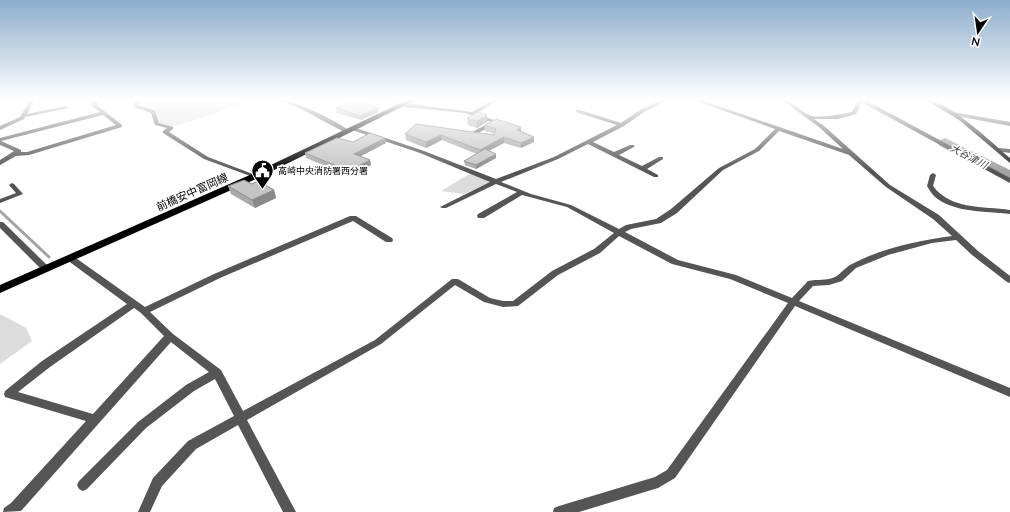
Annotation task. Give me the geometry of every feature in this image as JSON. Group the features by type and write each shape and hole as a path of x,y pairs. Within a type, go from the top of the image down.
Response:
{"main road":[{"name":"前橋安中富岡線","path":"0,289 256,176 364,124"},
{"path":"965,124 1010,161"}],"street":[{"path":"0,128 10,124"},
{"path":"0,142 54,124"},
{"path":"0,163 16,154 28,154 120,126 117,124"},
{"path":"158,124 171,128 165,132 206,158 256,176"},
{"path":"338,124 351,130 422,152 522,192 569,206 675,262 733,277 794,301 1010,393"},
{"path":"476,132 491,124"},
{"path":"767,124 853,154"},
{"path":"817,124 888,186 936,217 995,270 1010,280"},
{"path":"906,124 1010,181"},
{"path":"444,207 497,181 556,158 622,125"},
{"path":"144,512 157,482 192,445 241,416 378,342 455,281 487,300 503,304 515,304 555,273 596,251 618,233 629,227 658,221 674,211 721,169 757,150 779,128"},
{"path":"0,142 17,149 19,151 16,154"},
{"path":"589,142 616,154 656,176"},
{"path":"616,154 632,146"},
{"path":"998,150 1010,151"},
{"path":"642,169 661,158"},
{"path":"933,175 930,186 934,194 949,202 969,208 1010,212"},
{"path":"0,201 20,194 12,185"},
{"path":"481,216 522,192"},
{"path":"144,311 217,276 353,218 389,240"},
{"path":"1,226 46,269"},
{"path":"558,512 580,509 658,482 671,474 794,301 811,283 829,282 839,279 853,266 885,253 932,241 959,237"},
{"path":"70,258 144,311 170,336 217,373 241,416 290,512"},
{"path":"95,419 9,394 46,364 134,304"},
{"path":"9,512 16,507 170,336"},
{"path":"82,485 142,425 190,388 217,373"}],"shaded area":[{"path":"161,124 182,124 172,127"},
{"path":"471,173 493,182 464,194 441,191"},
{"path":"0,314 26,328 32,341 0,364"}],"building":[{"path":"416,124 494,135 496,129 485,125 511,124 521,127 517,130 534,137 521,143 504,137 480,150 441,135 426,142 405,134"},
{"path":"370,133 385,138 354,154 370,160 349,171 305,153 337,138 353,142"},
{"path":"485,149 496,154 476,165 464,161"},
{"path":"244,180 252,184 258,181 274,190 252,200 228,186"}],"waterway":[{"name":"大谷津川","path":"945,143 1010,177"},
{"path":"0,211 49,257"}],"place":[{"name":"高崎中央消防署西分署","path":"262,190"}]}
